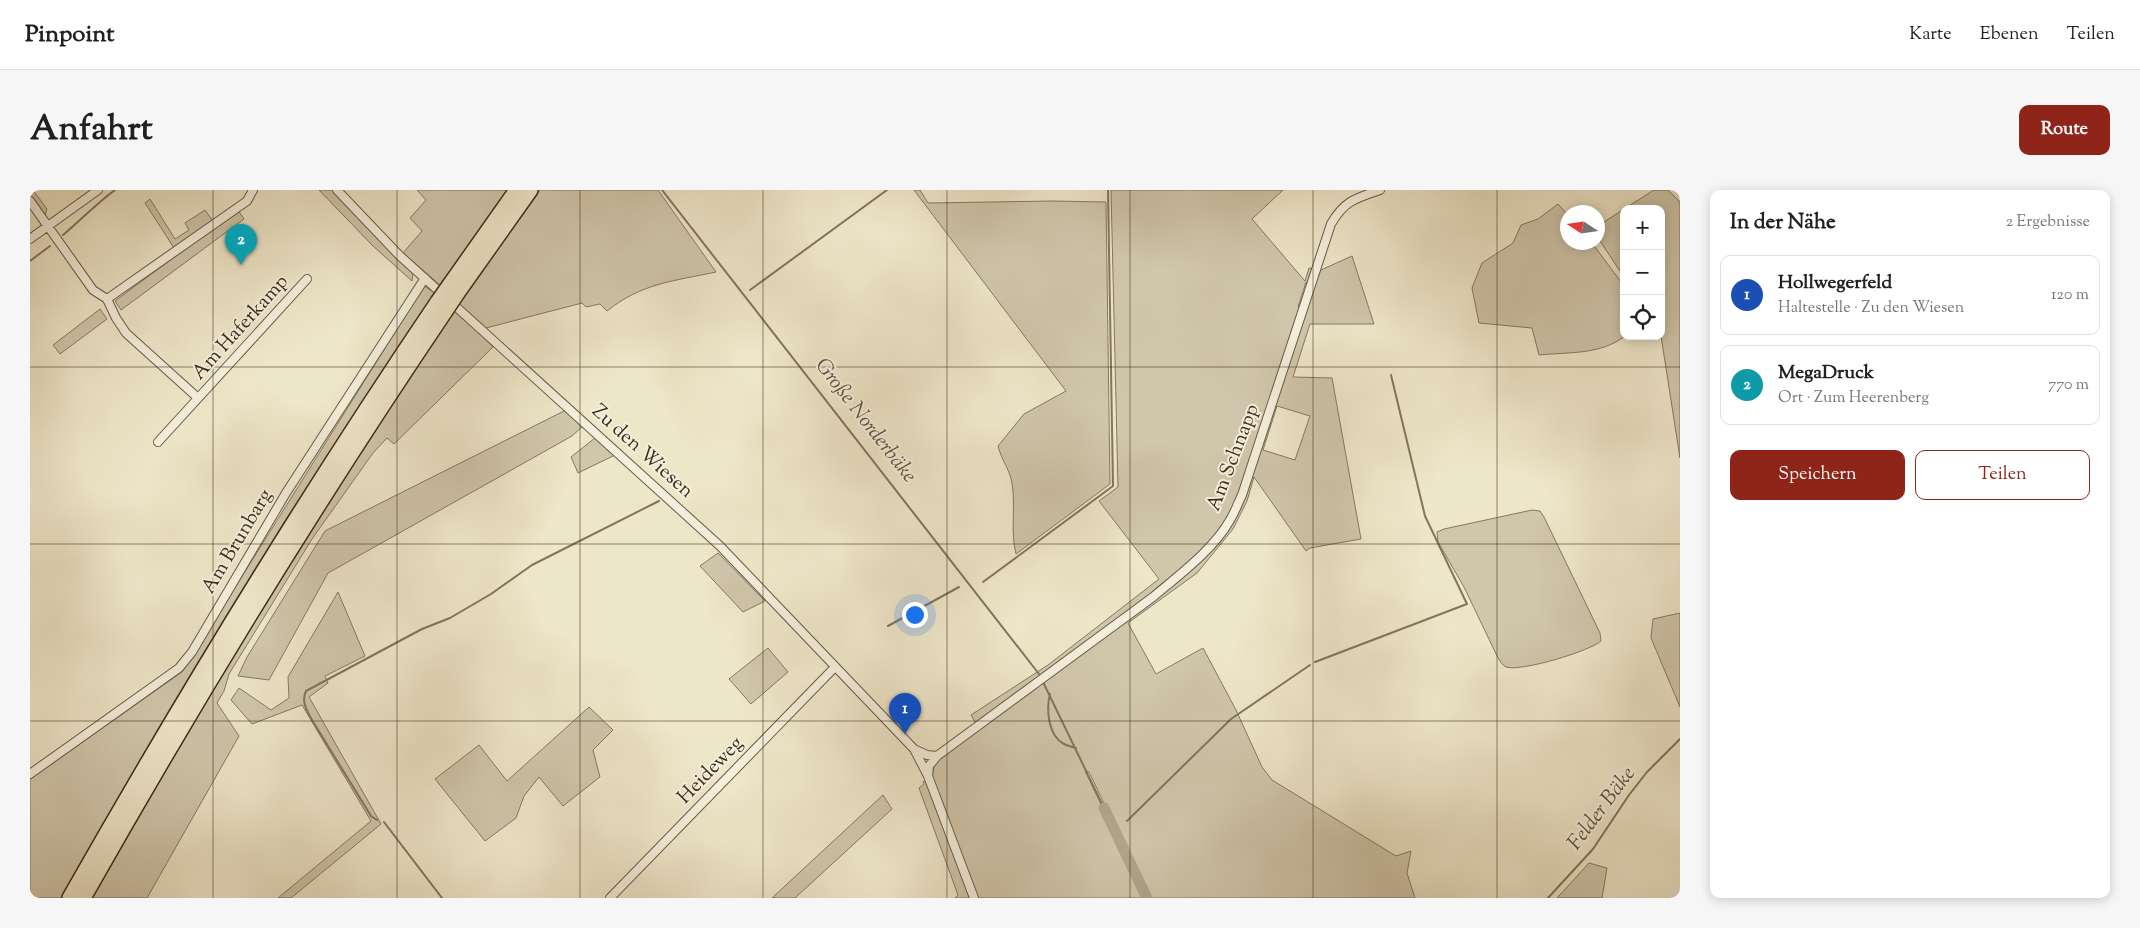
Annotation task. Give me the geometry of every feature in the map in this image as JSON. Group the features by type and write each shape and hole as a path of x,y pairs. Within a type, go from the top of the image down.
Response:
{"highway":[{"path":"454,289 517,190"},
{"path":"70,898 198,677 277,547 441,307 530,190"},
{"path":"83,898 202,692 280,562 441,307"}],"street":[{"path":"30,239 98,190"},
{"path":"107,300 247,201 253,190"},
{"name":"Zu den Wiesen","path":"337,190 399,255 720,546 914,749"},
{"name":"Am Schnapp","path":"928,776 929,766 938,756 1153,597 1187,569 1216,540 1230,520 1242,495 1331,224 1337,213 1353,199 1380,190"},
{"path":"30,201 93,290 107,300 126,333 198,398"},
{"name":"Am Brunbarg","path":"30,774 179,668 192,652 311,454 425,278"},
{"name":"Am Haferkamp","path":"158,442 307,279"},
{"name":"Heideweg","path":"610,898 835,667"},
{"path":"914,749 927,756 938,756"},
{"path":"914,749 928,776 974,898"}],"shaded area":[{"path":"30,190 33,190 47,209 45,215 30,195"},
{"path":"319,190 333,190 413,272 412,281 373,246"},
{"path":"417,190 508,190 440,285 403,253 422,231 410,218 426,200"},
{"path":"540,190 658,190 716,272 659,284 633,294 607,311 600,304 586,307 582,303 486,328 480,333 493,347 394,444 387,438 373,453 312,539 229,674 224,691 217,703 239,736 147,898 90,898 221,674 358,454 454,310 469,322 473,319 458,305"},
{"path":"914,190 920,190 928,203 1106,202 1110,484 1016,554 1013,537 1012,483 998,446 1024,414 1066,391"},
{"path":"1111,190 1283,190 1252,219 1305,281 1309,268 1321,270 1352,256 1374,324 1310,324 1293,377 1332,378 1361,539 1310,548 1306,551 1254,477 1247,501 1233,529 1197,573 1128,623 1156,674 1203,648 1236,710 1262,767 1272,780 1396,856 1411,851 1407,873 1415,898 1149,898 1089,772 1085,771 1146,898 955,898 958,895 919,788 924,784 923,782 932,777 934,767 938,761 979,729 971,715 1048,665 1159,579 1099,501 1118,487","holes":["1306,282 1315,285 1306,312 1298,307","1277,406 1310,416 1295,460 1263,450"]},
{"path":"1654,190 1668,190 1680,202 1680,458 1662,340 1665,340 1665,205 1630,205"},
{"path":"150,199 175,239 189,230 185,223 205,210 213,221 174,248 145,203"},
{"path":"1558,204 1560,206 1560,250 1597,250 1620,281 1620,339 1616,342 1606,347 1584,352 1539,355 1532,328 1479,323 1472,288 1482,263 1513,243 1521,225 1538,219"},
{"path":"238,210 244,219 121,310 115,301"},
{"path":"1620,212 1620,271 1605,248 1605,221"},
{"path":"424,286 435,293 284,522 195,670 63,898 30,898 30,779 182,672"},
{"path":"100,309 107,319 60,354 53,345"},
{"path":"566,410 583,426 572,436 328,573 269,680 238,676 247,657 325,531"},
{"path":"595,438 615,455 578,473 571,457"},
{"path":"1532,510 1540,511 1544,517 1600,633 1601,641 1584,650 1555,660 1514,668 1506,667 1498,658 1464,587 1438,542 1437,532"},
{"path":"718,553 765,601 743,612 700,566"},
{"path":"338,592 365,656 325,676 328,683 309,697 381,824 291,898 278,898 371,821 302,705 252,724 231,700 239,688 271,710 289,698 288,677"},
{"path":"1680,613 1680,707 1651,638 1653,619"},
{"path":"768,648 788,672 751,704 729,679"},
{"path":"589,707 613,730 593,750 600,777 563,806 539,777 524,796 516,818 485,841 435,779 479,745 507,781"},
{"path":"883,795 892,809 795,898 772,898"},
{"path":"1589,863 1607,868 1602,898 1557,898"}],"waterway":[{"path":"63,235 115,190"},
{"name":"Große Norderbäke","path":"662,190 1039,674"},
{"path":"750,290 887,190"},
{"path":"983,582 1113,486 1108,190"},
{"path":"30,261 50,246"},
{"path":"1315,662 1467,604 1425,516 1391,375"},
{"path":"377,820 371,816 312,720 304,702 306,691 422,629 450,618 491,594 532,565 659,501"},
{"path":"888,626 959,587"},
{"path":"1127,821 1231,719 1310,665"},
{"name":"Große Norderbäke","path":"1043,682 1104,808"},
{"name":"Große Norderbäke","path":"1050,694 1048,714 1051,729 1054,735 1064,744 1076,748"},
{"name":"Felder Bäke","path":"1548,898 1593,849 1629,795 1647,772 1680,739"},
{"name":"Große Norderbäke","path":"1104,808 1147,898"},
{"path":"384,822 442,898"}],"place":[{"name":"MegaDruck","path":"241,265"},
{"name":"Hollwegerfeld","path":"905,734"}]}
